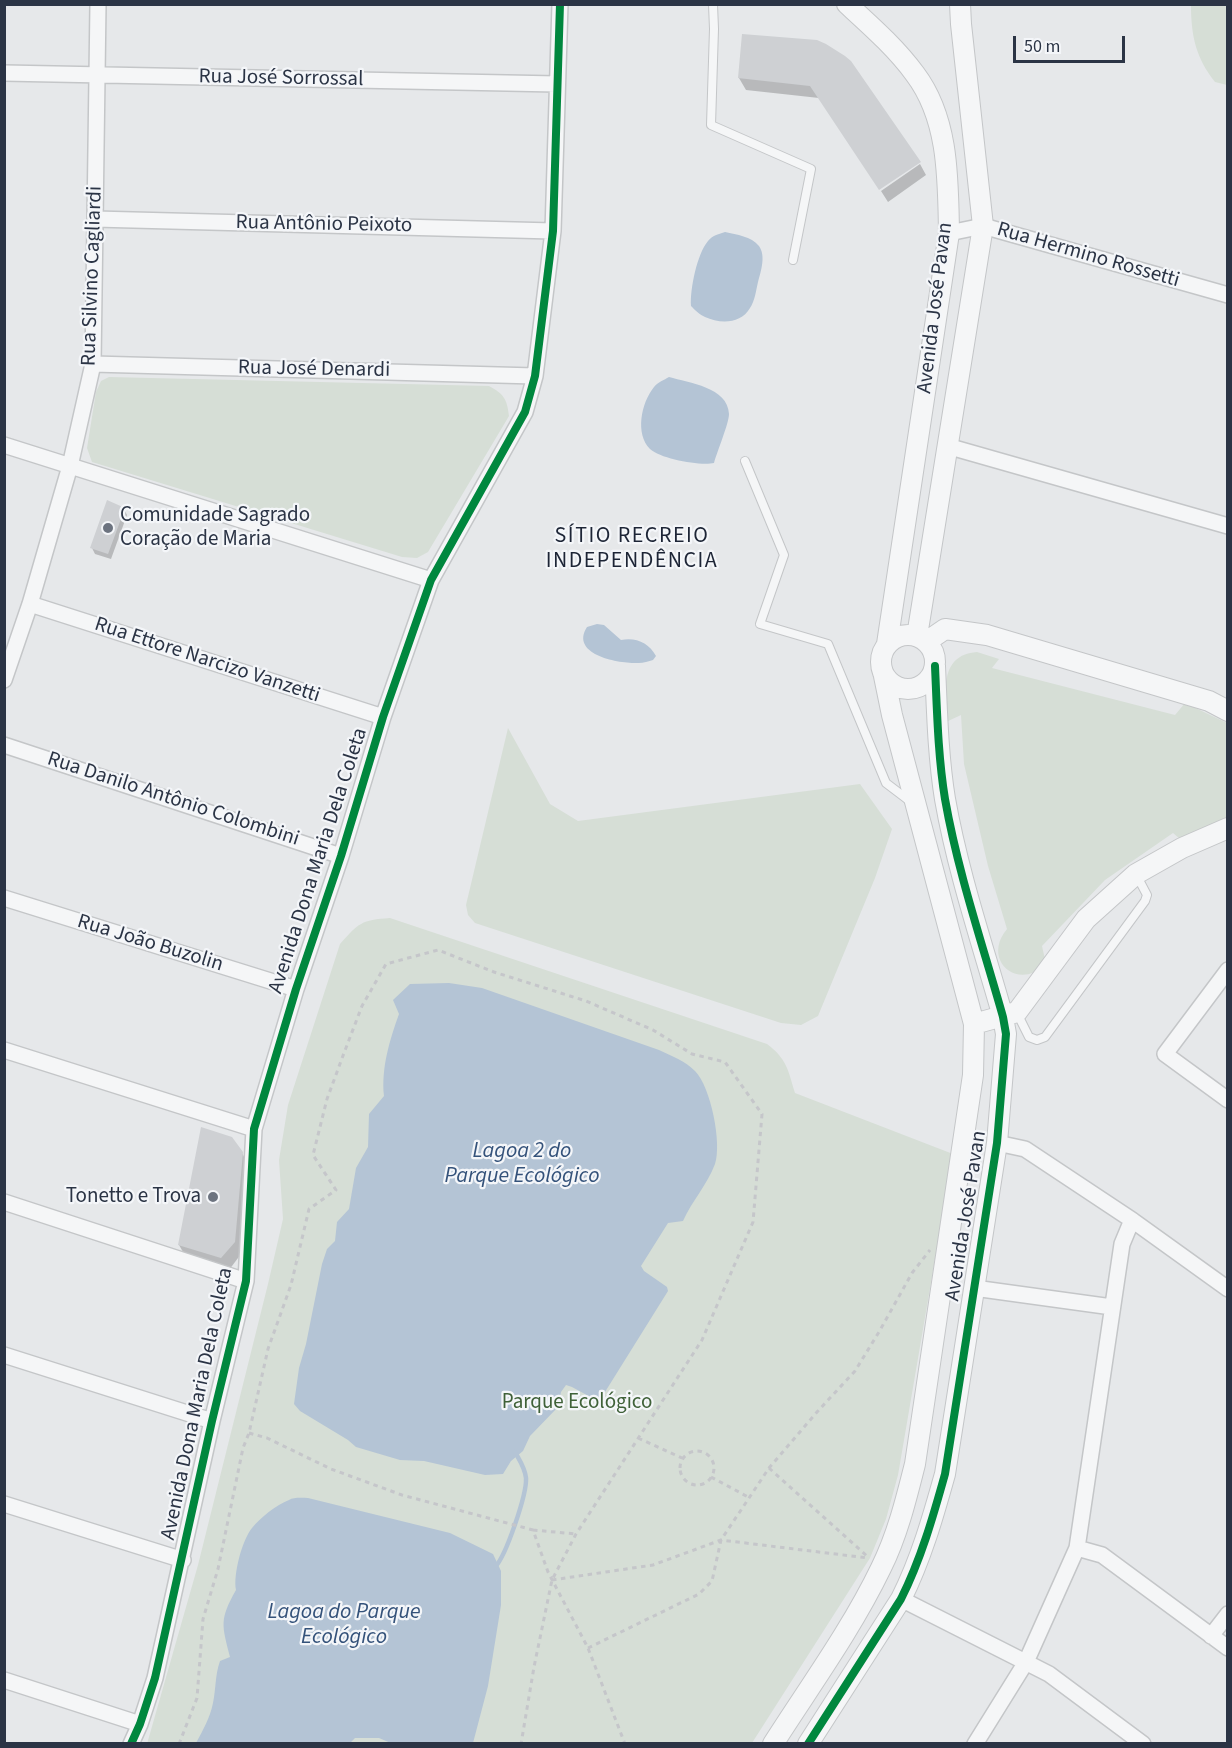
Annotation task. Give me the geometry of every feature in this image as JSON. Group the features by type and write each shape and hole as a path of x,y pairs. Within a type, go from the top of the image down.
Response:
{"street":[{"name":"Rua Silvino Cagliardi","path":"4,680 30,604 70,466 93,364 98,4"},
{"name":"Avenida Dona Maria Dela Coleta","path":"131,1743 140,1724 155,1678 212,1421 246,1281 254,1129 384,717 430,580 525,412 535,376 553,231 560,4"},
{"name":"Avenida José Pavan","path":"848,4 886,40 916,75 937,115 948,171 949,233 887,644"},
{"name":"Avenida José Pavan","path":"922,639 947,446 983,226 960,4"},
{"name":"Rua José Sorrossal","path":"4,73 557,84"},
{"name":"Rua Antônio Peixoto","path":"95,219 553,231"},
{"name":"Rua Hermino Rossetti","path":"949,233 983,226 1227,295"},
{"name":"Rua José Denardi","path":"93,364 535,376"},
{"path":"4,445 430,580"},
{"path":"947,446 1227,526"},
{"name":"Rua Ettore Narcizo Vanzetti","path":"30,604 384,717"},
{"path":"922,639 935,657 932,675 926,683 917,687 898,688 884,676 880,659 887,644 901,635 922,639 945,629 987,635 1209,701 1227,711"},
{"name":"Avenida José Pavan","path":"808,1743 901,1599 931,1525 945,1474 997,1143 1006,1034 1010,1015 961,865 945,799 938,733 935,666"},
{"name":"Avenida José Pavan","path":"773,1743 853,1618 881,1568 902,1514 915,1464 973,1075 974,1024 892,715 884,676"},
{"name":"Rua Danilo Antônio Colombini","path":"4,745 341,856"},
{"path":"974,1024 1010,1015 1086,919 1136,874 1182,848 1227,828"},
{"name":"Rua João Buzolin","path":"4,898 297,989"},
{"path":"1227,970 1165,1054 1227,1100"},
{"path":"4,1050 254,1129"},
{"path":"997,1143 1024,1149 1132,1220 1227,1289"},
{"path":"4,1202 246,1281"},
{"path":"975,1743 1026,1662 1077,1548 1122,1244 1132,1220"},
{"path":"974,1288 1112,1307"},
{"path":"4,1355 212,1421"},
{"path":"4,1504 183,1560"},
{"path":"1077,1548 1102,1555 1227,1648"},
{"path":"901,1599 1049,1674 1143,1743"},
{"path":"1211,1636 1227,1614"},
{"path":"4,1680 140,1724"}],"lane":[{"path":"713,4 711,125 811,169 793,260"},
{"path":"745,461 784,555 760,624 828,644 886,783 917,806"},
{"path":"1010,1015 1029,1037 1037,1040 1045,1037 1145,901 1147,895 1136,874"}],"path":[{"path":"179,1743 197,1698 203,1619 218,1569 243,1448 249,1433 268,1349 291,1285 309,1209 336,1190 313,1155 327,1099 362,1006 386,964 438,950 494,972 586,1001 653,1030 692,1054 725,1062 762,1114 753,1222 702,1340 576,1534 552,1580 521,1743"},
{"path":"588,1648 699,1594 712,1581 721,1540 769,1468 855,1371 912,1273 932,1248"},
{"path":"249,1433 267,1438 331,1469 392,1491 533,1530 576,1534"},
{"path":"638,1438 682,1458"},
{"path":"698,1450 709,1455 714,1466 711,1477 702,1485 690,1484 681,1475 682,1458 698,1450"},
{"path":"552,1580 653,1565 721,1540 870,1558 769,1468"},
{"path":"711,1477 750,1498"},
{"path":"533,1530 552,1580 588,1648 625,1743"}],"green space":[{"path":"1191,5 1227,5 1227,85 1215,82 1203,64 1194,37"},
{"path":"109,377 489,386 504,398 509,416 428,552 417,558 402,557 92,462 87,448 96,392 101,381"},
{"path":"977,652 999,659 992,668 1175,715 1185,703 1227,723 1227,817 1180,839 1173,833 1105,880 1042,946 1046,964 1035,972 1024,975 1006,969 1001,961 998,951 1000,941 1007,929 988,866 964,764 961,715 946,722 946,688 950,668 964,655"},
{"path":"508,728 550,804 578,821 860,784 892,829 875,878 818,1016 801,1025 781,1023 475,923 468,915 466,905"},
{"name":"Parque Ecológico","path":"390,918 767,1044 783,1060 795,1093 953,1154 898,1475 886,1519 870,1558 752,1743 147,1744 198,1565 283,1219 279,1160 288,1105 340,944 361,924"}],"water":[{"path":"725,232 752,240 759,246 763,259 750,308 741,317 730,321 711,319 701,315 691,306 693,281 704,247 712,237"},
{"path":"669,377 697,384 715,392 727,405 729,414 714,463 671,459 655,453 645,443 641,427 646,401 656,385"},
{"path":"597,624 604,625 621,640 632,639 642,642 656,656 653,660 631,663 599,656 585,645 583,637 587,627"},
{"name":"Lagoa 2 do Parque Ecológico","path":"449,983 482,988 659,1050 678,1059 691,1067 701,1079 710,1102 716,1130 717,1155 708,1179 683,1221 668,1223 641,1266 644,1271 667,1287 668,1291 600,1400 566,1385 561,1392 558,1407 530,1436 523,1451 511,1461 503,1474 485,1475 424,1461 400,1460 356,1447 300,1411 294,1404 299,1368 322,1264 327,1249 335,1241 337,1222 349,1209 356,1168 368,1147 369,1114 384,1096 385,1064 399,1014 393,1000 410,984"},
{"name":"Lagoa do Parque Ecológico","path":"308,1498 450,1533 493,1554 501,1571 501,1605 488,1686 473,1743 393,1744 379,1738 355,1738 349,1744 196,1743 212,1708 220,1661 230,1657 224,1630 225,1616 236,1590 237,1567 248,1533 264,1516 284,1502 291,1499"}],"building":[{"path":"742,34 817,40 845,56 851,61 921,162 879,190 810,86 738,78"},
{"name":"Comunidade Sagrado Coração de Maria","path":"107,500 125,508 108,554 90,548"},
{"name":"Tonetto e Trova","path":"201,1127 232,1137 243,1152 235,1242 221,1258 178,1245"}],"waterway":[{"path":"495,1567 510,1538 520,1510 525,1486 525,1471 515,1452"}],"cycle path":[{"path":"131,1744 155,1678 212,1421 246,1281 254,1129 383,717 431,580 525,412 535,376 553,231 560,4"},
{"path":"808,1744 901,1599 915,1569 931,1522 945,1474 997,1143 1006,1034 950,827 939,750 935,666"}],"place":[{"name":"Comunidade Sagrado Coração de Maria","path":"108,528"},
{"name":"Tonetto e Trova","path":"213,1197"}],"district":[{"name":"SÍTIO RECREIO INDEPENDÊNCIA","path":"632,550"}]}
